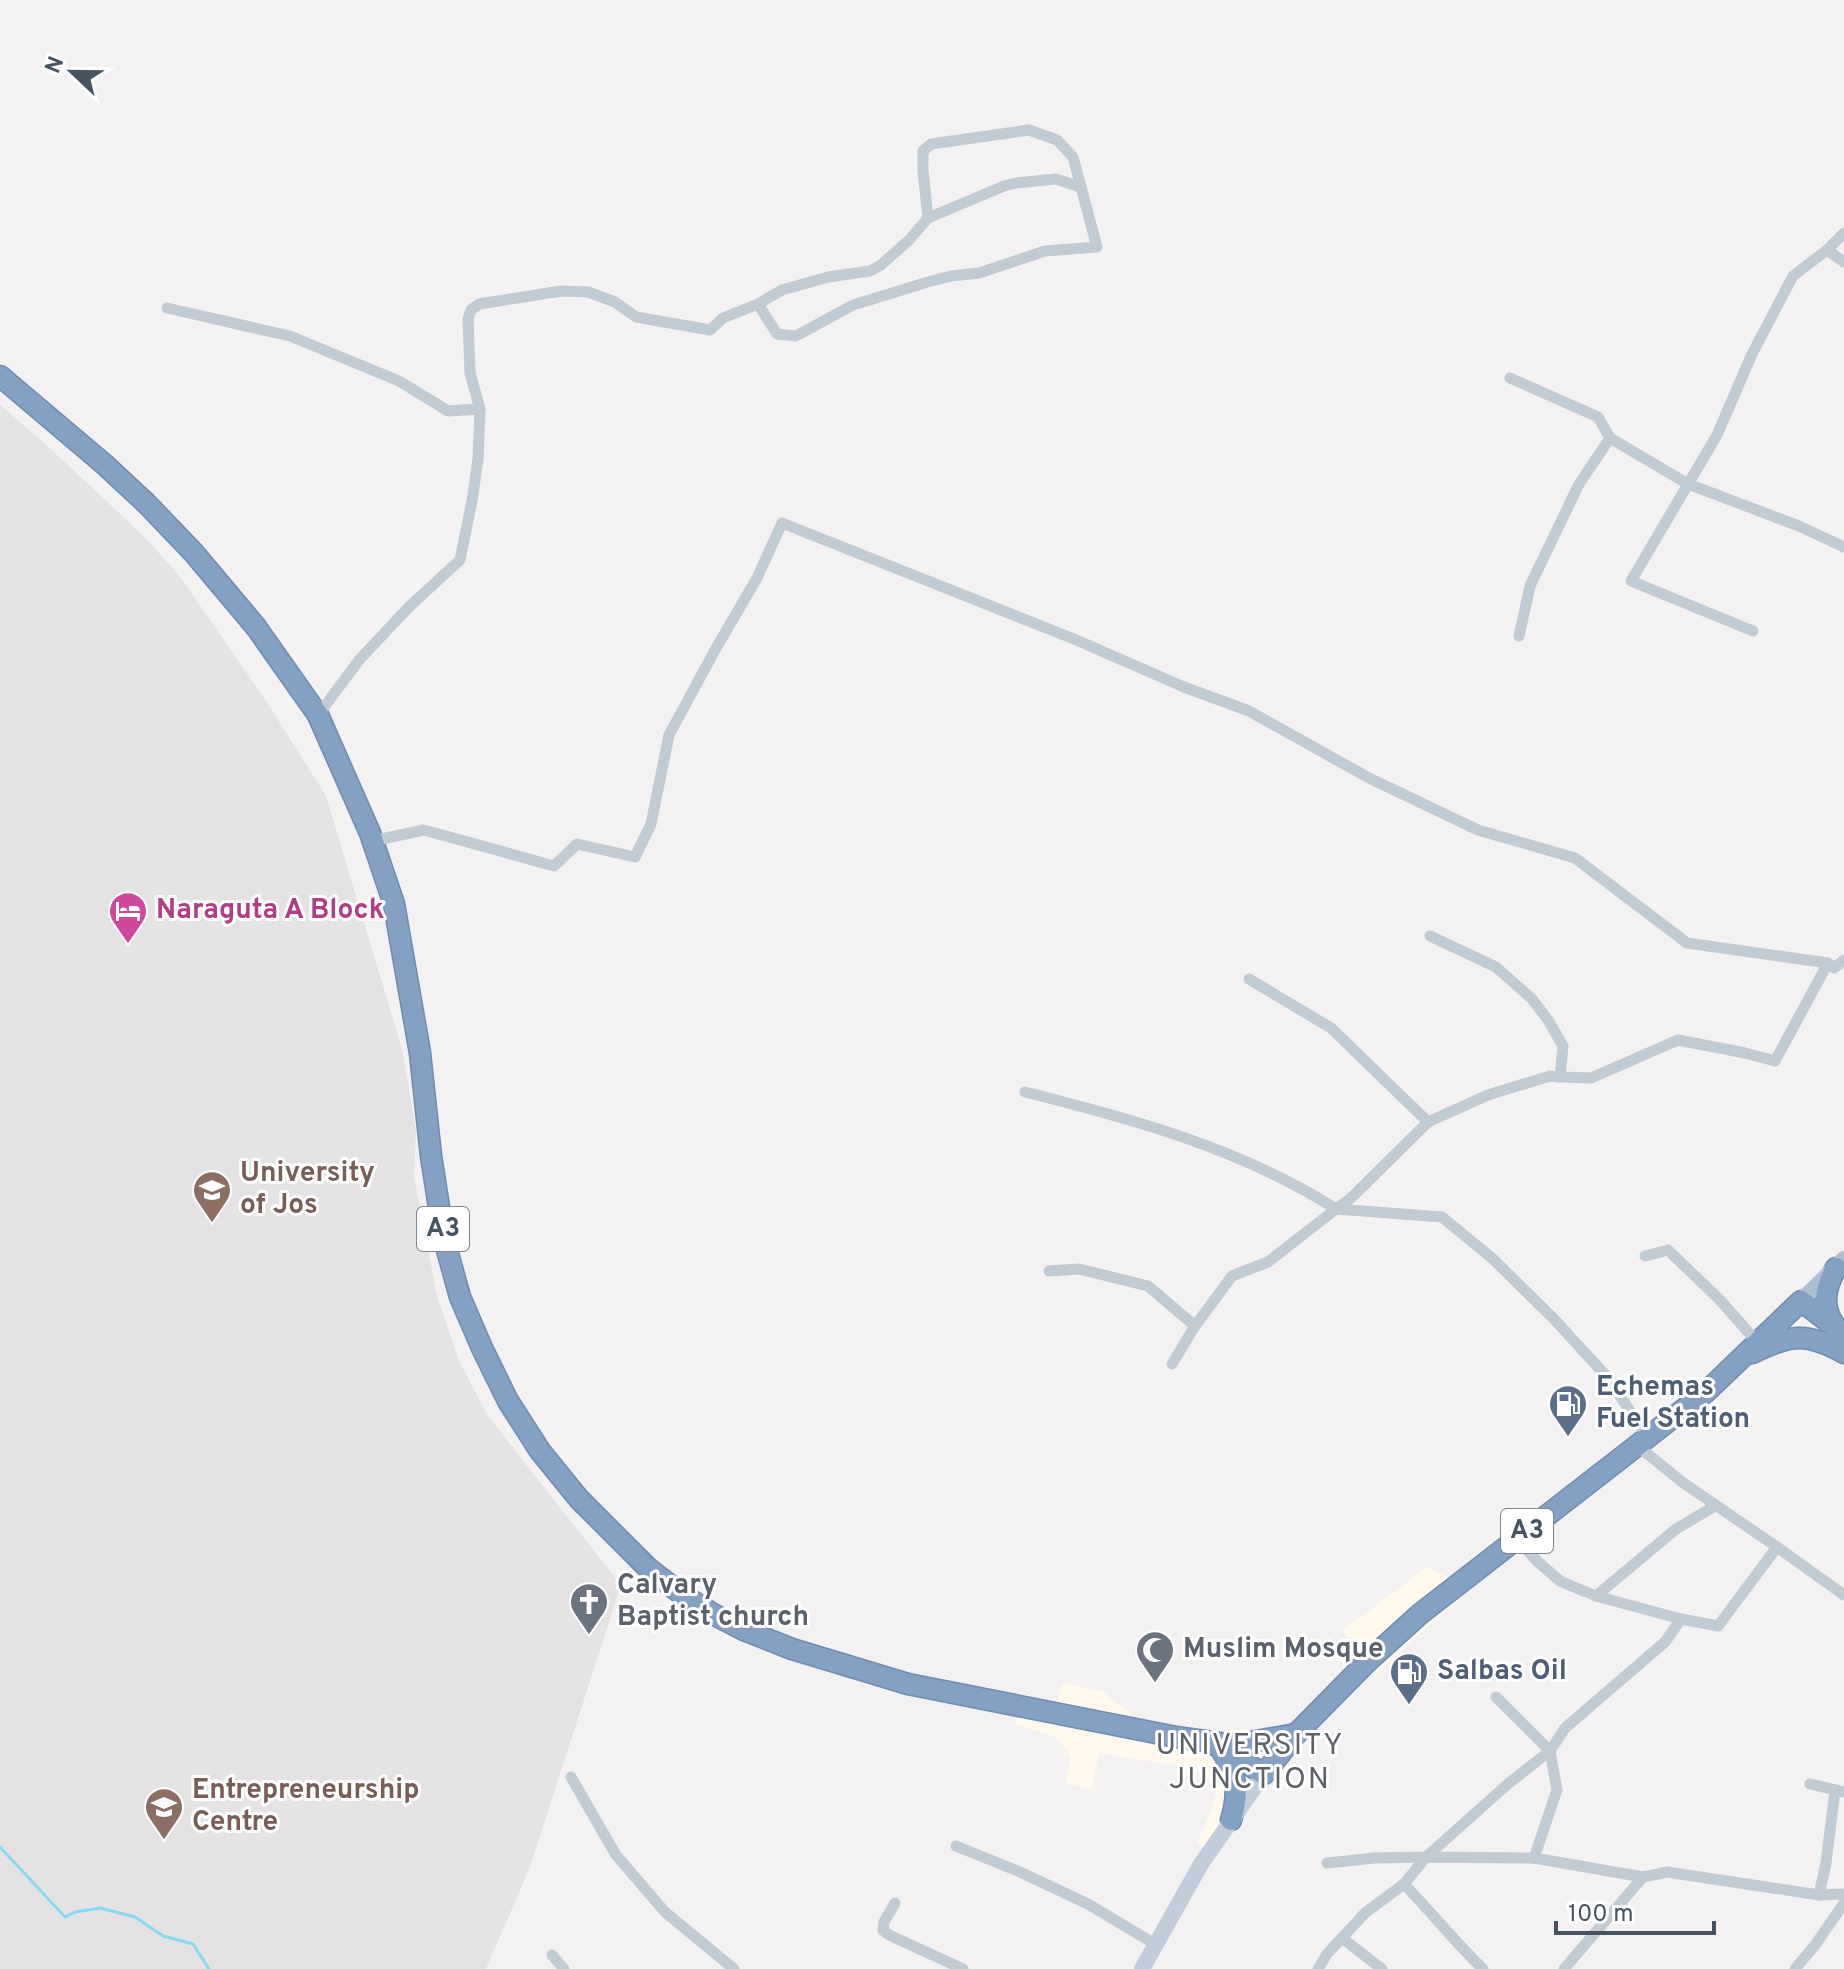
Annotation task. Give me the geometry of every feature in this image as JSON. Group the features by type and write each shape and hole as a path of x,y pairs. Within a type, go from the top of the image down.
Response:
{"highway":[{"name":"A3","path":"0,376 104,464 193,552 256,627 318,715 372,841 394,904 420,1053 444,1239 460,1297 482,1348 508,1401 540,1451 579,1499 649,1569 683,1595 744,1630 792,1649 908,1684 1222,1745 1268,1768 1296,1734 1367,1662 1420,1614 1706,1392 1801,1301"},
{"path":"1840,1264 1827,1287 1825,1303 1830,1318 1841,1331"},
{"path":"1801,1301 1841,1331"},
{"name":"A3","path":"1741,1358 1785,1339 1800,1337 1815,1339 1844,1353"},
{"name":"A3","path":"1222,1745 1296,1734"},
{"path":"1222,1745 1237,1791 1231,1820"}],"main road":[{"path":"1801,1301 1840,1264"},
{"path":"1142,1969 1201,1864 1268,1768"}],"street":[{"path":"758,304 777,334 796,336 853,305 928,282 979,273 1045,251 1097,247 1073,157 1057,140 1029,130 931,144 923,151 928,218"},
{"path":"318,715 360,659 410,606 460,560 478,459 480,409 470,373 468,319 471,310 479,304 561,291 588,292 615,302 636,317 710,330 723,318 782,290 828,277 870,271 909,240 928,218 1004,186 1056,179 1080,187"},
{"path":"1753,631 1631,581 1717,435 1752,354 1793,276 1844,233"},
{"path":"1827,250 1844,262"},
{"path":"167,308 290,336 399,381 448,411 480,409"},
{"path":"1510,378 1598,417 1610,438 1688,484 1799,526 1844,547"},
{"path":"1519,636 1530,586 1579,484 1610,438"},
{"path":"372,841 424,830 554,866 577,844 635,857 651,824 669,735 757,578 782,523 1249,711 1369,778 1478,830 1575,858 1687,943 1828,963 1834,968 1844,960"},
{"path":"1430,936 1496,967 1532,999 1563,1046 1560,1077"},
{"path":"1172,1364 1195,1326 1232,1276 1268,1262 1350,1199 1428,1122 1488,1095 1550,1076 1591,1078 1678,1040 1775,1061 1828,963"},
{"path":"1249,979 1331,1028 1428,1122"},
{"path":"1025,1092 1193,1139 1308,1190 1336,1209 1442,1217 1493,1259 1608,1378 1643,1442 1715,1506 1844,1595"},
{"path":"1645,1256 1668,1250 1757,1342"},
{"path":"1049,1271 1079,1269 1148,1286 1195,1326"},
{"path":"1596,1596 1676,1529 1715,1506"},
{"path":"1517,1539 1560,1581 1596,1596 1718,1626 1777,1547"},
{"path":"1318,1969 1327,1954 1365,1913 1404,1884 1426,1857 1550,1751 1565,1728 1665,1642 1681,1619"},
{"path":"1496,1697 1550,1751 1557,1790 1534,1858"},
{"path":"571,1777 616,1855 665,1912 734,1969"},
{"path":"1810,1784 1840,1791 1819,1895"},
{"path":"956,1846 1088,1904 1155,1944"},
{"path":"1327,1863 1375,1858 1534,1858 1643,1877 1667,1872 1819,1895 1844,1894"},
{"path":"1564,1969 1643,1877"},
{"path":"1404,1884 1483,1969"},
{"path":"895,1903 883,1930 963,1969"},
{"path":"1795,1969 1844,1903"},
{"path":"1342,1938 1382,1969"},
{"path":"552,1955 564,1969"}],"shaded area":[{"name":"University of Jos","path":"0,405 116,510 181,578 268,704 326,796 402,1049 416,1131 414,1178 437,1296 459,1361 488,1416 621,1585 530,1867 486,1969 0,1969"},
{"path":"1427,1567 1469,1588 1374,1677 1343,1630"},
{"path":"1062,1683 1102,1691 1138,1720 1220,1731 1247,1730 1229,1812 1205,1848 1197,1843 1214,1804 1215,1782 1192,1768 1099,1753 1092,1789 1066,1784 1071,1758 1058,1738 1015,1724 1021,1700 1056,1708"}],"waterway":[{"path":"0,1847 65,1917 100,1908 135,1917 163,1936 193,1944 209,1969"}],"place":[{"name":"Naraguta A Block","path":"128,945"},
{"name":"University of Jos","path":"212,1224"},
{"name":"Echemas Fuel Station","path":"1568,1438"},
{"name":"Calvary Baptist church","path":"589,1636"},
{"name":"Muslim Mosque","path":"1155,1684"},
{"name":"Salbas Oil","path":"1409,1706"},
{"name":"Entrepreneurship Centre","path":"164,1841"}],"district":[{"name":"UNIVERSITY JUNCTION","path":"1250,1763"}]}
